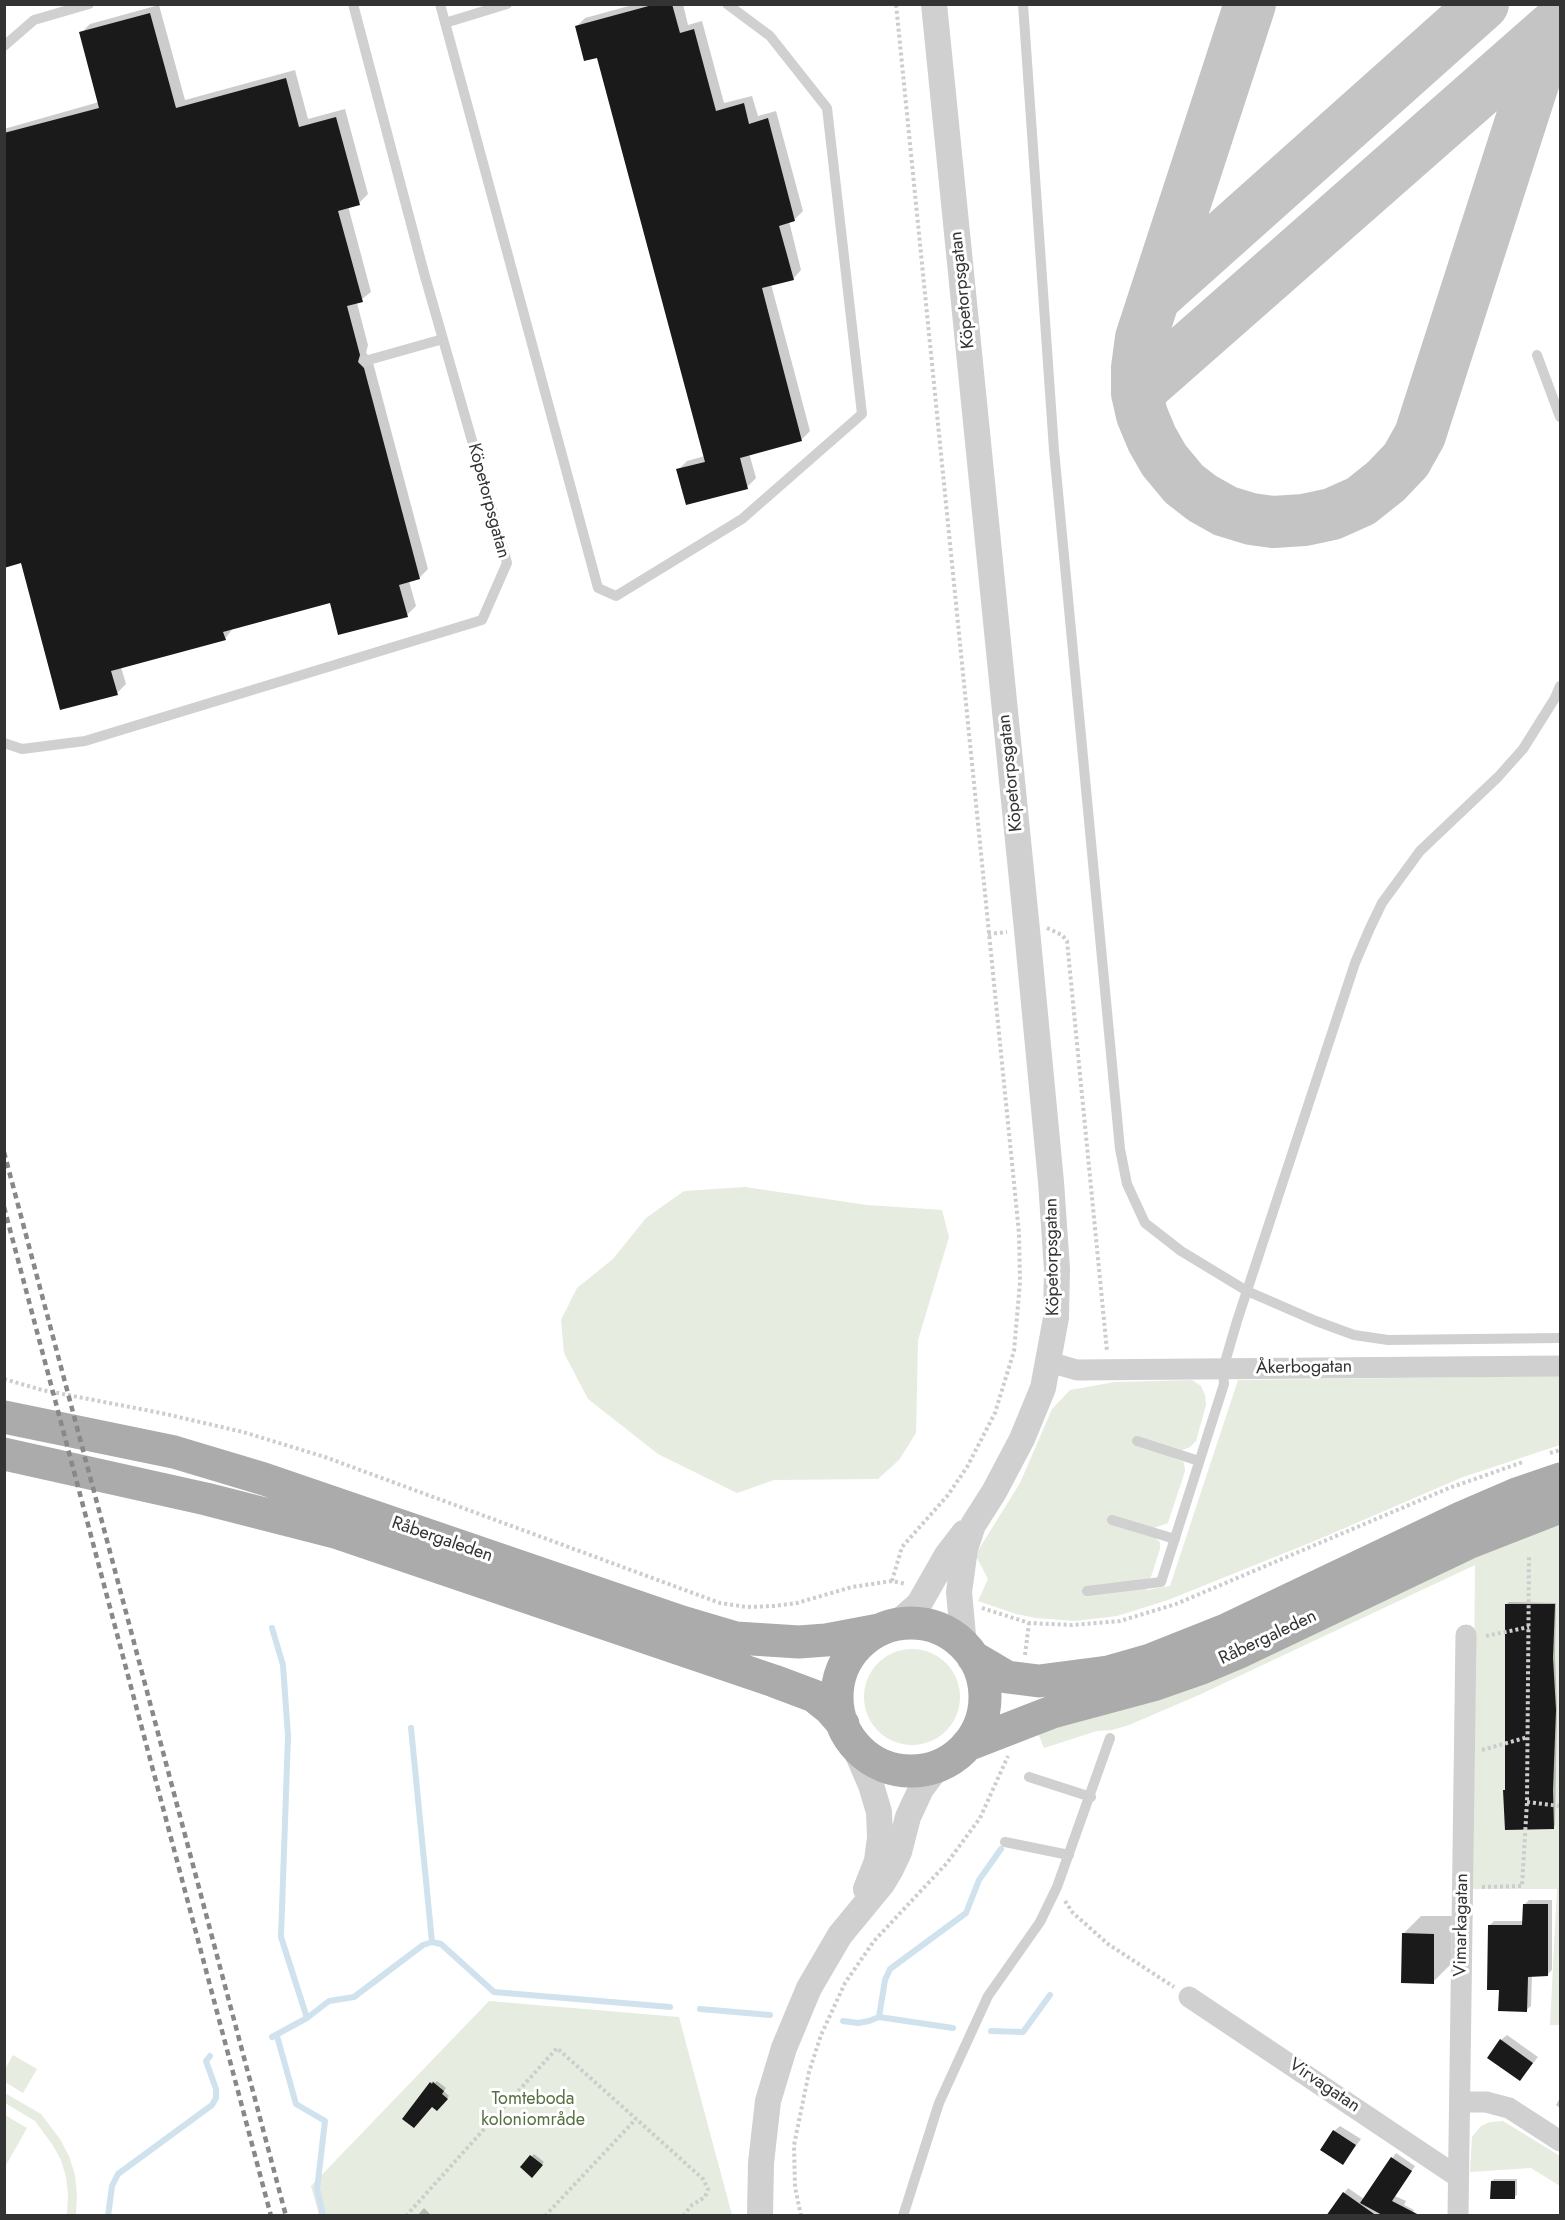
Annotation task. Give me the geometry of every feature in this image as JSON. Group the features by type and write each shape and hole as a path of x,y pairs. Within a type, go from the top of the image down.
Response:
{"main road":[{"name":"Råbergaleden","path":"4,1417 96,1434 197,1458 682,1622 736,1638 799,1642 826,1640 887,1628"},
{"name":"Råbergaleden","path":"4,1454 206,1499 335,1532 814,1696 829,1708 847,1733"},
{"name":"Råbergaleden","path":"969,1652 1007,1677 1039,1681 1108,1672 1150,1660 1228,1629 1461,1518 1519,1493 1554,1466"},
{"name":"Råbergaleden","path":"967,1745 1052,1712 1113,1697 1199,1669 1470,1542 1560,1507"},
{"path":"914,1623 933,1626 950,1634 969,1652 983,1679 985,1702 979,1725 967,1745 954,1757 939,1766 915,1771 891,1768 869,1758 847,1733 839,1714 838,1692 842,1670 861,1643 887,1628 914,1623"}],"street":[{"name":"Köpetorpsgatan","path":"934,4 1027,930 1057,1257 1056,1318 1042,1388 1023,1439 973,1525 965,1549 959,1592 969,1652"},
{"name":"Åkerbogatan","path":"1049,1362 1077,1370 1560,1366"},
{"name":"Köpetorpsgatan","path":"887,1628 919,1604 958,1538 973,1525"},
{"name":"Vimarkagatan","path":"1458,2216 1466,1637"},
{"path":"847,1733 874,1794 879,1812 880,1838 877,1861 858,1911"},
{"path":"760,2216 761,2163 768,2101 784,2048 809,1988 840,1935 882,1884 891,1869 899,1852 908,1817 921,1789 939,1766"},
{"name":"Virvagatan","path":"1189,1997 1458,2177"},
{"path":"1460,2102 1486,2102 1509,2108 1560,2141"}],"lane":[{"path":"4,46 34,20 89,4"},
{"name":"Köpetorpsgatan","path":"4,743 22,748 85,741 482,620 507,563 443,339 353,4"},
{"path":"440,4 598,588 616,596 742,519 862,414 827,108 770,36 727,4"},
{"path":"445,22 507,4"},
{"path":"1023,4 1054,450 1120,1149 1127,1184 1145,1222 1181,1251 1247,1291 1354,1335 1388,1340 1560,1338"},
{"path":"365,360 443,339"},
{"path":"1537,355 1560,417"},
{"path":"1087,1591 1161,1582 1224,1384 1223,1369 1247,1291 1355,963 1382,903 1420,851 1498,777 1523,749 1560,686"},
{"path":"1137,1442 1199,1461"},
{"path":"1112,1520 1175,1539"},
{"path":"903,2216 939,2103 988,1996 1040,1922 1057,1887 1110,1738"},
{"path":"1029,1777 1090,1797"},
{"path":"1005,1842 1069,1855"}],"path":[{"path":"4,1379 42,1390 231,1429 325,1457 720,1603 774,1606 796,1603 852,1587 892,1581 902,1547 948,1495 995,1413 1014,1351 1020,1282 1019,1233 896,4"},
{"path":"988,934 1047,928 1055,930 1066,941 1109,1370"},
{"path":"1554,1466 1560,1450"},
{"path":"973,1605 1029,1623 1098,1624 1120,1621 1154,1611 1264,1568 1449,1488 1526,1461"},
{"path":"1463,1887 1522,1886 1527,1802 1529,1557"},
{"path":"1025,1657 1029,1623"},
{"path":"1466,1637 1529,1627"},
{"path":"1465,1755 1528,1737"},
{"path":"801,2216 795,2187 794,2145 809,2072 821,2035 845,1983 874,1941 947,1863 980,1818 1010,1750"},
{"path":"1527,1802 1560,1806"},
{"path":"1057,1887 1073,1913 1108,1944 1189,1997"},
{"path":"406,2216 557,2048 704,2179 708,2189 705,2197 692,2205 683,2216"},
{"path":"545,2216 636,2119"}],"green space":[{"path":"745,1187 867,1205 942,1210 949,1237 918,1340 916,1433 899,1460 878,1479 774,1480 737,1493 658,1454 588,1399 564,1353 561,1320 577,1288 613,1259 646,1218 684,1191"},
{"path":"1560,1376 1560,1445 1463,1477 1317,1540 1168,1600 1117,1616 1075,1621 1016,1614 978,1601 988,1579 976,1556 979,1549 1020,1483 1052,1409 1070,1390 1115,1382 1192,1380 1201,1386 1205,1395 1206,1405 1196,1441 1190,1447 1180,1451 1133,1443 1184,1462 1185,1471 1168,1523 1154,1528 1110,1516 1108,1522 1154,1537 1160,1542 1151,1577 1144,1588 1147,1590 1170,1586 1238,1380"},
{"path":"1560,1521 1560,2025 1550,2025 1557,1889 1472,1889 1475,1565 1199,1695 1129,1725 1097,1731 1044,1748 1038,1733"},
{"path":"912,1649 930,1653 946,1663 956,1679 960,1697 956,1715 946,1731 930,1741 912,1745 894,1741 878,1731 868,1715 864,1697 868,1679 878,1663 894,1653"},
{"name":"Tomteboda koloniområde","path":"489,2001 679,2017 732,2215 319,2215 311,2186"},
{"path":"13,2055 37,2069 23,2093 5,2082 5,2069"},
{"path":"5,2093 41,2114 60,2139 75,2175 76,2215 67,2215 66,2177 61,2160 52,2144 35,2121 5,2103"},
{"path":"5,2115 27,2128 5,2167"},
{"path":"1503,2121 1560,2156 1560,2186 1531,2168 1470,2172 1472,2137 1481,2126 1490,2122"}],"building":[{"path":"656,4 672,4 680,33 694,29 716,111 744,103 749,124 768,118 795,221 779,226 794,280 762,288 802,441 740,458 748,489 686,505 676,469 705,462 597,58 584,61 575,26"},
{"path":"150,13 176,108 286,78 299,127 336,117 360,205 338,211 363,302 347,306 360,355 358,362 364,368 420,579 399,585 408,617 338,635 330,603 223,632 226,640 111,671 118,695 60,710 21,563 4,568 4,133 99,108 79,32"},
{"path":"1505,1604 1555,1604 1554,1829 1505,1830 1503,1790 1505,1790"},
{"path":"1523,1904 1548,1904 1548,1976 1528,1977 1527,2012 1498,2011 1499,1990 1487,1990 1488,1925 1522,1925"},
{"path":"1402,1933 1434,1934 1434,1984 1401,1983"},
{"path":"1500,2039 1533,2063 1520,2081 1487,2058"},
{"path":"430,2082 444,2091 442,2094 448,2099 437,2111 432,2107 414,2128 402,2119"},
{"path":"1333,2130 1356,2145 1343,2165 1320,2150"},
{"path":"530,2155 543,2165 532,2178 520,2167"},
{"path":"1391,2157 1412,2171 1392,2201 1421,2216 1384,2216 1360,2203"},
{"path":"1491,2181 1515,2181 1515,2199 1490,2199"},
{"path":"1343,2192 1377,2216 1326,2216"}],"waterway":[{"path":"272,1628 283,1665 288,1736 281,1937 307,2018"},
{"path":"411,1728 432,1942"},
{"path":"879,2017 885,1980 890,1969 966,1913 979,1880 1001,1849"},
{"path":"272,2037 307,2018 329,2001 354,1997 423,1945 432,1942 441,1944 494,1992 670,2007"},
{"path":"991,2031 1023,2032 1050,1995"},
{"path":"700,2009 770,2015"},
{"path":"843,2021 858,2023 879,2017 953,2028"},
{"path":"277,2036 296,2104 325,2121 317,2189 323,2216"},
{"path":"108,2216 112,2186 118,2174 212,2105 216,2098 216,2089 206,2061 210,2056"}],"taxiway":[{"path":"1250,4 1141,338 1137,368 1137,393 1142,415 1152,439 1164,460 1184,484 1225,511 1251,519 1273,522 1304,520 1332,514 1361,501 1386,481 1406,460 1420,435 1539,65 1545,48 1560,21"},
{"path":"1155,297 1483,4"},
{"path":"1137,393 1552,28"}],"railway":[{"path":"4,1152 286,2216"},
{"path":"4,1207 271,2216"}]}
